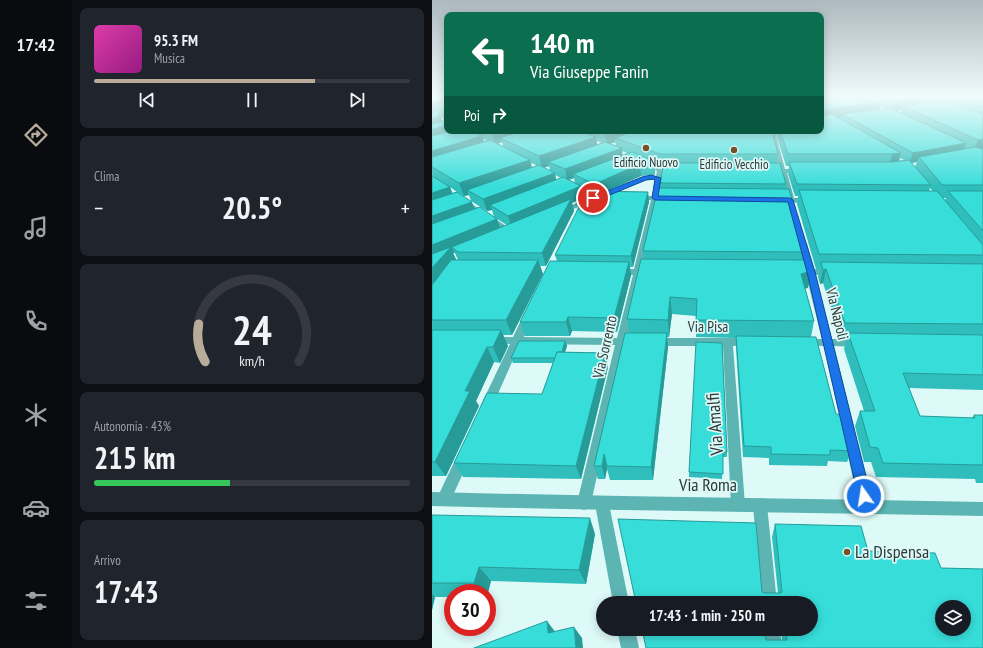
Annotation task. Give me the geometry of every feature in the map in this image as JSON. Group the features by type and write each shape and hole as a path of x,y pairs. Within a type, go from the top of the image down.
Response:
{"street":[{"path":"773,134 794,214"},
{"path":"640,162 660,170 683,170"},
{"name":"Via Sorrento","path":"584,503 655,198 660,170"},
{"path":"762,171 805,170"},
{"path":"554,214 590,198 644,178 658,178"},
{"path":"590,198 679,198"},
{"path":"577,216 590,198"},
{"path":"462,200 511,233"},
{"path":"774,200 821,200"},
{"name":"Via Napoli","path":"800,236 811,272 866,506"},
{"path":"606,272 661,272"},
{"path":"787,272 842,272"},
{"path":"482,417 533,305"},
{"name":"Via Pisa","path":"478,340 758,342"},
{"name":"Via Amalfi","path":"728,342 738,505"},
{"path":"797,342 867,343"},
{"path":"438,499 469,445"},
{"name":"Via Roma","path":"438,499 602,504 866,506 983,509"},
{"path":"602,504 620,596"},
{"path":"760,505 768,596"},
{"path":"627,636 630,648"},
{"path":"772,636 773,648"}],"building":[{"path":"824,127 855,127 901,153 892,154 788,154 781,134 824,134"},
{"path":"866,127 932,127 966,143 913,153"},
{"path":"950,127 983,127 983,139 978,140"},
{"path":"444,133 478,134 482,136 432,151 432,136"},
{"path":"513,134 588,134 596,137 539,156 500,138"},
{"path":"625,134 773,134 778,154 660,154 615,138"},
{"path":"490,140 530,160 459,183 432,167 432,157"},
{"path":"605,142 622,148 565,169 548,162"},
{"path":"976,147 983,149 983,185 942,185 919,157"},
{"path":"632,152 654,161 654,163 640,164 597,183 592,183 573,174"},
{"path":"909,160 931,185 797,184 789,162 892,162"},
{"path":"664,163 780,163 786,184 660,183"},
{"path":"539,165 555,173 483,199 467,190"},
{"path":"432,176 450,187 432,193"},
{"path":"563,177 581,186 508,216 490,205"},
{"path":"658,188 789,189 807,252 643,251"},
{"path":"799,190 937,191 983,245 983,255 819,254"},
{"path":"592,191 648,192 631,256 555,255 585,195"},
{"path":"948,191 983,191 983,231"},
{"path":"457,192 472,202 432,216 432,200"},
{"path":"571,199 542,253 458,252 452,247"},
{"path":"480,207 497,219 432,245 432,224"},
{"path":"451,247 432,268 432,254"},
{"path":"641,259 809,260 812,271 801,274 814,321 696,320 697,299 670,297 668,320 627,319"},
{"path":"451,260 538,260 506,320 432,320 432,285"},
{"path":"550,261 629,262 614,318 568,317 566,322 520,322"},
{"path":"821,262 983,264 983,324 845,323 826,269 823,270"},
{"path":"432,330 501,330 493,347 487,347 465,391 470,391 435,462 432,462"},
{"path":"625,333 667,333 651,467 607,466 604,454 602,466 594,466"},
{"path":"848,333 983,335 983,375 903,373 920,416 975,418 974,415 983,415 983,465 883,463 878,448 870,447 860,411 875,411"},
{"path":"736,336 816,337 836,414 843,415 852,451 830,450 830,455 771,454 771,447 744,446"},
{"path":"519,341 565,341 562,352 557,352 555,358 511,358"},
{"path":"696,342 722,343 727,452 723,452 723,474 689,472"},
{"path":"557,352 605,353 576,466 454,463 487,393 542,394"},
{"path":"432,515 590,518 579,570 479,567 474,583 432,583"},
{"path":"618,519 756,523 762,592 764,593 782,592 775,524 861,526 868,551 935,553 941,568 983,569 983,648 646,648 643,636 766,636 766,640 787,640 787,636 818,636 818,596 634,596"},
{"path":"547,621 548,633 574,627 576,648 474,648"}],"place":[{"name":"Edificio Nuovo","path":"646,148"},
{"name":"Edificio Vecchio","path":"734,150"},
{"name":"La Dispensa","path":"847,552"}],"route":[{"path":"593,198 598,198 644,178 651,177 658,178 655,198 790,200 811,272 864,496"}]}
